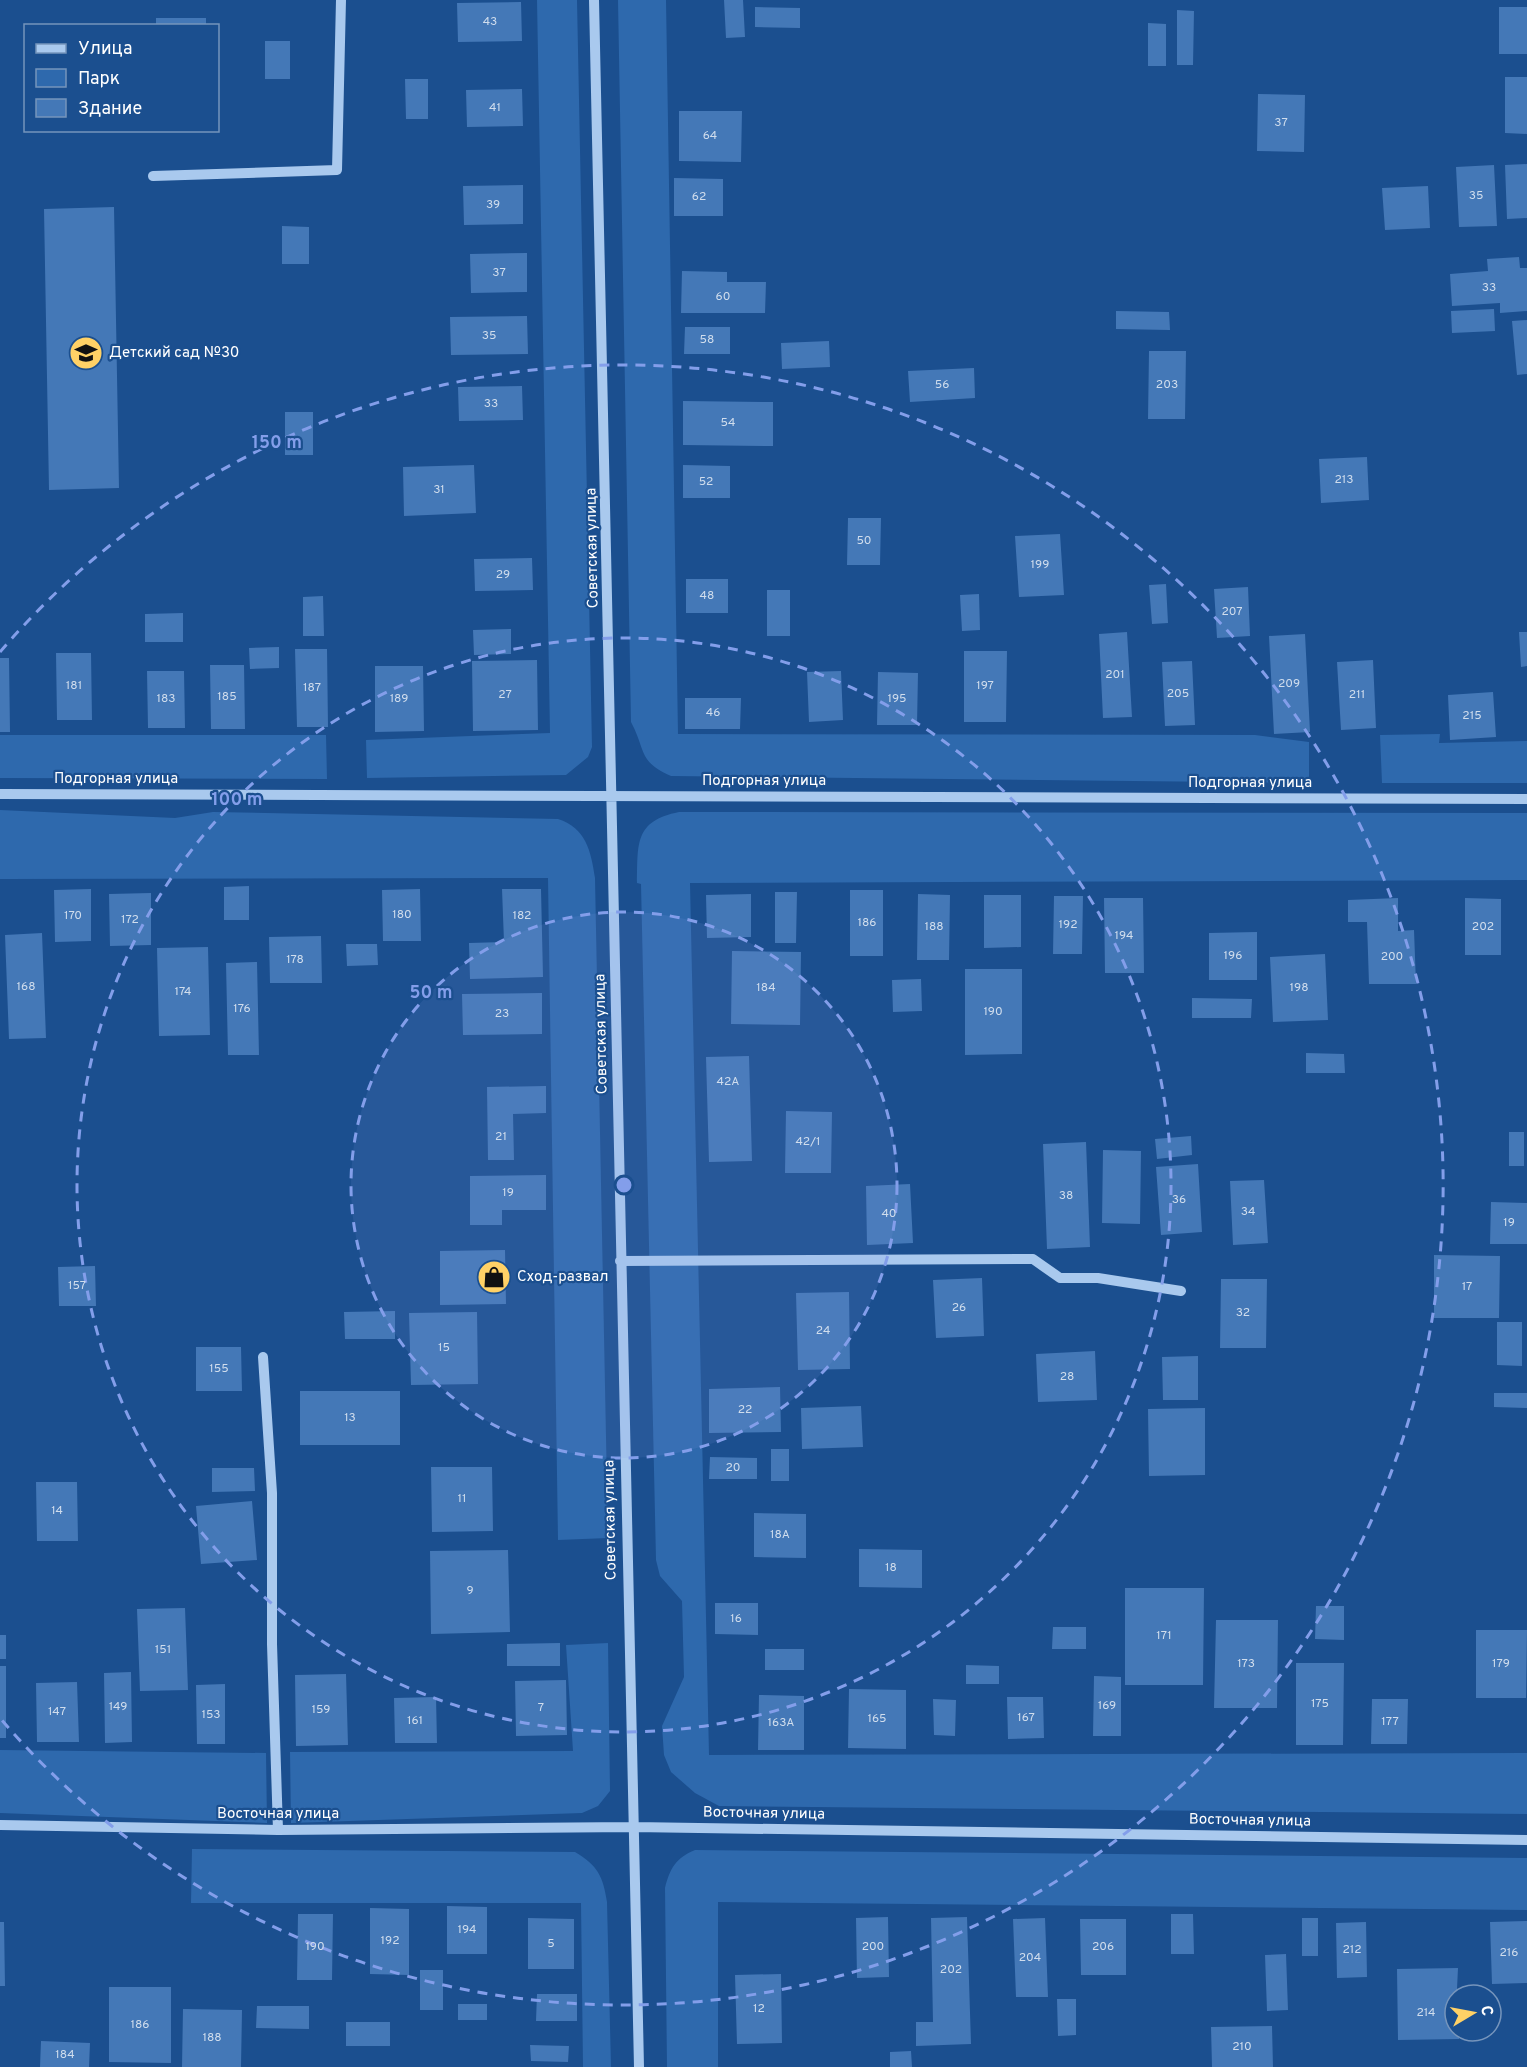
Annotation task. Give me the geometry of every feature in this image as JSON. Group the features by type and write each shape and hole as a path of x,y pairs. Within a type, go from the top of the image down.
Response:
{"street":[{"path":"153,176 337,170 341,0"},
{"name":"Советская улица","path":"594,0 614,795 620,1261 639,2067"},
{"name":"Подгорная улица","path":"0,794 1527,799"},
{"path":"620,1261 1034,1259 1060,1278 1098,1278 1180,1292"},
{"path":"263,1357 272,1493 272,1644 278,1830"},
{"name":"Восточная улица","path":"0,1825 278,1830 634,1827 1527,1840"}],"green space":[{"path":"537,0 577,0 592,747 588,757 566,775 367,778 366,740 550,733"},
{"path":"618,0 666,0 678,734 1255,735 1309,742 1309,783 671,776 653,766 644,754 631,722"},
{"path":"1440,734 1439,743 1527,741 1527,783 1382,783 1380,735"},
{"path":"0,735 326,735 327,779 0,778"},
{"path":"0,810 175,818 213,812 558,819 575,828 581,835 589,850 595,878 608,1538 558,1540 548,878 0,879"},
{"path":"679,812 1527,813 1527,880 690,883 709,1755 1527,1753 1527,1814 719,1806 695,1793 671,1772 664,1755 662,1726 684,1677 682,1601 660,1576 656,1560 641,884 637,883 639,846 646,828 664,816"},
{"path":"608,1643 610,1791 598,1806 582,1813 291,1823 290,1752 573,1751 566,1645"},
{"path":"0,1750 266,1753 267,1823 0,1813"},
{"path":"192,1849 575,1852 589,1862 598,1873 604,1885 607,1902 611,2067 583,2067 581,1903 191,1903"},
{"path":"695,1850 1527,1858 1527,1910 718,1902 718,2067 667,2067 665,1888 675,1865 683,1856"}],"building":[{"path":"724,0 743,0 745,37 726,38"},
{"path":"521,2 522,41 458,42 457,3"},
{"path":"755,7 800,8 800,28 755,27"},
{"path":"1499,7 1527,7 1527,54 1499,54"},
{"path":"1177,10 1194,11 1193,65 1177,65"},
{"path":"156,18 206,18 206,24 156,24"},
{"path":"1148,23 1166,24 1166,66 1148,66"},
{"path":"265,41 290,41 290,79 265,79"},
{"path":"1505,77 1527,77 1527,134 1505,133"},
{"path":"405,79 428,79 428,119 406,119"},
{"path":"522,89 523,126 467,127 466,90"},
{"path":"1258,94 1305,95 1304,152 1257,151"},
{"path":"679,111 742,111 741,162 679,161"},
{"path":"1527,164 1527,218 1507,219 1505,165"},
{"path":"1494,165 1497,226 1459,227 1456,167"},
{"path":"674,178 723,179 723,216 674,216"},
{"path":"523,185 523,224 464,225 463,186"},
{"path":"1428,186 1430,228 1385,230 1382,188"},
{"path":"114,207 119,488 49,490 44,209"},
{"path":"282,226 309,227 309,264 282,264"},
{"path":"527,253 527,292 471,293 470,254"},
{"path":"1519,257 1520,268 1527,268 1527,311 1500,313 1500,303 1452,306 1450,274 1488,271 1487,259"},
{"path":"682,271 727,272 727,282 766,282 765,313 681,313"},
{"path":"1494,309 1495,331 1452,333 1451,311"},
{"path":"1116,311 1169,312 1170,330 1116,329"},
{"path":"527,316 528,354 451,355 450,317"},
{"path":"1527,320 1527,374 1517,375 1512,321"},
{"path":"685,327 730,327 730,354 684,354"},
{"path":"829,341 830,367 782,369 781,343"},
{"path":"1149,351 1186,351 1185,419 1148,419"},
{"path":"974,368 975,398 910,402 908,371"},
{"path":"522,386 523,420 459,421 458,387"},
{"path":"683,401 773,402 773,446 683,445"},
{"path":"285,412 313,412 313,455 285,455"},
{"path":"1367,457 1369,500 1321,503 1319,459"},
{"path":"474,465 476,513 404,516 403,467"},
{"path":"683,465 730,466 730,498 683,498"},
{"path":"848,518 881,518 880,565 847,565"},
{"path":"1060,534 1064,595 1019,597 1015,536"},
{"path":"532,558 533,590 475,591 474,559"},
{"path":"686,579 728,579 728,613 686,613"},
{"path":"1166,584 1168,623 1152,624 1149,585"},
{"path":"1248,587 1250,636 1217,638 1214,589"},
{"path":"767,590 790,590 790,636 767,636"},
{"path":"979,594 980,630 962,631 960,595"},
{"path":"323,596 324,636 303,636 303,597"},
{"path":"183,613 183,642 145,642 145,614"},
{"path":"511,629 511,654 474,655 473,630"},
{"path":"1127,632 1132,717 1103,718 1099,634"},
{"path":"1519,632 1527,632 1527,666 1521,667"},
{"path":"1305,634 1310,732 1274,734 1269,636"},
{"path":"279,647 279,668 250,669 249,648"},
{"path":"295,649 327,649 328,727 297,727"},
{"path":"964,651 1007,651 1006,722 964,722"},
{"path":"56,653 91,653 92,720 57,720"},
{"path":"0,658 9,658 10,732 0,732"},
{"path":"537,660 538,730 473,731 472,661"},
{"path":"1373,660 1376,728 1341,730 1337,662"},
{"path":"1192,661 1195,725 1165,726 1162,662"},
{"path":"210,665 244,665 245,729 211,729"},
{"path":"375,666 423,666 424,731 375,732"},
{"path":"147,671 184,671 185,728 148,728"},
{"path":"841,671 843,720 809,722 807,672"},
{"path":"878,672 918,673 917,725 877,725"},
{"path":"1493,692 1496,737 1450,740 1448,695"},
{"path":"685,698 741,698 740,729 685,729"},
{"path":"249,886 249,920 224,920 224,887"},
{"path":"91,889 91,941 55,942 54,890"},
{"path":"420,889 421,941 383,941 382,890"},
{"path":"502,889 541,889 543,977 470,979 469,943 504,942"},
{"path":"850,890 883,890 883,956 850,956"},
{"path":"775,892 797,892 796,943 775,943"},
{"path":"151,893 151,945 110,946 109,894"},
{"path":"751,894 751,937 707,938 706,895"},
{"path":"918,894 950,895 949,960 917,960"},
{"path":"984,895 1021,895 1021,947 984,948"},
{"path":"1054,896 1083,896 1082,954 1053,954"},
{"path":"1104,898 1143,898 1144,973 1105,973"},
{"path":"1398,898 1398,931 1414,930 1416,984 1369,984 1367,922 1348,922 1348,900"},
{"path":"1465,898 1501,899 1501,955 1465,955"},
{"path":"1257,932 1257,980 1209,980 1209,933"},
{"path":"42,933 46,1038 9,1039 5,935"},
{"path":"321,936 322,983 270,983 269,937"},
{"path":"346,944 377,944 378,965 347,966"},
{"path":"208,947 210,1035 159,1036 157,948"},
{"path":"732,951 801,952 800,1025 731,1024"},
{"path":"1325,954 1328,1020 1273,1022 1270,957"},
{"path":"257,962 259,1055 228,1055 226,963"},
{"path":"965,969 1022,969 1022,1054 965,1055"},
{"path":"921,979 922,1011 893,1012 892,980"},
{"path":"542,993 542,1034 463,1035 462,994"},
{"path":"1192,998 1252,999 1251,1018 1192,1018"},
{"path":"1306,1053 1344,1054 1345,1073 1306,1073"},
{"path":"749,1056 752,1161 709,1162 706,1057"},
{"path":"546,1086 546,1113 513,1114 514,1160 488,1160 487,1087"},
{"path":"786,1111 832,1112 831,1173 785,1173"},
{"path":"1509,1132 1524,1132 1524,1166 1509,1166"},
{"path":"1191,1136 1192,1155 1157,1159 1155,1139"},
{"path":"1086,1142 1090,1247 1047,1249 1043,1144"},
{"path":"1103,1150 1141,1151 1140,1224 1102,1223"},
{"path":"1198,1164 1202,1232 1161,1235 1156,1167"},
{"path":"546,1175 546,1210 502,1210 502,1225 470,1225 470,1176"},
{"path":"1264,1180 1268,1243 1233,1245 1230,1181"},
{"path":"910,1184 913,1243 867,1245 866,1186"},
{"path":"1491,1202 1527,1203 1527,1244 1490,1244"},
{"path":"505,1250 506,1304 440,1305 440,1251"},
{"path":"1434,1255 1500,1256 1499,1318 1434,1318"},
{"path":"95,1266 96,1306 59,1306 58,1267"},
{"path":"982,1278 984,1336 936,1338 933,1280"},
{"path":"1221,1279 1267,1279 1266,1348 1220,1348"},
{"path":"849,1292 850,1369 798,1370 796,1293"},
{"path":"395,1311 395,1339 345,1339 344,1312"},
{"path":"477,1312 478,1384 411,1385 409,1313"},
{"path":"1497,1322 1522,1322 1522,1366 1497,1365"},
{"path":"196,1347 241,1347 242,1391 196,1391"},
{"path":"1095,1351 1097,1400 1038,1402 1036,1354"},
{"path":"1198,1356 1198,1400 1163,1400 1162,1357"},
{"path":"780,1387 781,1432 709,1433 709,1389"},
{"path":"300,1391 400,1391 400,1445 300,1445"},
{"path":"1494,1393 1527,1393 1527,1408 1494,1407"},
{"path":"861,1406 863,1447 802,1449 801,1408"},
{"path":"1205,1408 1205,1475 1149,1476 1148,1409"},
{"path":"771,1449 789,1449 789,1481 771,1481"},
{"path":"710,1457 757,1458 757,1479 709,1479"},
{"path":"431,1467 492,1467 493,1531 432,1532"},
{"path":"212,1468 254,1468 255,1491 212,1492"},
{"path":"36,1482 77,1482 78,1541 37,1541"},
{"path":"252,1501 257,1560 201,1564 196,1506"},
{"path":"754,1513 806,1514 806,1558 754,1557"},
{"path":"859,1549 922,1550 922,1588 859,1587"},
{"path":"508,1550 510,1632 431,1634 430,1551"},
{"path":"1125,1588 1204,1588 1203,1685 1125,1685"},
{"path":"715,1603 758,1603 758,1635 715,1634"},
{"path":"1316,1606 1344,1606 1344,1640 1315,1639"},
{"path":"185,1608 188,1690 140,1691 137,1609"},
{"path":"1216,1620 1278,1620 1277,1708 1214,1708"},
{"path":"1053,1627 1086,1627 1086,1649 1052,1649"},
{"path":"1476,1630 1527,1630 1526,1698 1476,1698"},
{"path":"0,1635 6,1635 6,1659 0,1659"},
{"path":"560,1643 560,1666 507,1666 507,1644"},
{"path":"765,1649 804,1649 804,1670 765,1670"},
{"path":"1296,1663 1344,1663 1343,1745 1296,1745"},
{"path":"966,1665 999,1666 999,1684 966,1684"},
{"path":"0,1666 6,1666 6,1738 0,1738"},
{"path":"131,1672 132,1742 105,1743 104,1673"},
{"path":"346,1674 348,1745 296,1746 295,1675"},
{"path":"1094,1676 1121,1677 1121,1736 1093,1736"},
{"path":"566,1680 567,1735 516,1736 515,1681"},
{"path":"77,1682 79,1742 37,1742 36,1683"},
{"path":"225,1684 225,1744 197,1744 196,1685"},
{"path":"849,1689 906,1690 906,1749 848,1748"},
{"path":"759,1695 804,1696 804,1750 758,1750"},
{"path":"436,1697 437,1743 395,1743 394,1698"},
{"path":"1007,1697 1043,1697 1044,1738 1008,1739"},
{"path":"933,1699 956,1700 955,1736 934,1735"},
{"path":"1372,1699 1408,1699 1407,1744 1371,1744"},
{"path":"447,1906 487,1907 487,1954 447,1954"},
{"path":"370,1908 409,1909 409,1975 370,1974"},
{"path":"298,1914 333,1914 332,1980 297,1980"},
{"path":"1171,1914 1193,1914 1194,1954 1171,1954"},
{"path":"888,1917 889,1977 857,1978 856,1918"},
{"path":"967,1917 971,2044 916,2046 916,2022 933,2022 931,1918"},
{"path":"528,1918 574,1919 574,1969 528,1969"},
{"path":"1045,1918 1048,1997 1016,1997 1013,1919"},
{"path":"1302,1918 1318,1918 1318,1956 1302,1956"},
{"path":"1080,1919 1126,1919 1126,1975 1081,1975"},
{"path":"1527,1921 1527,1983 1492,1983 1490,1922"},
{"path":"0,1922 4,1922 5,1986 0,1986"},
{"path":"1366,1922 1367,1977 1337,1978 1336,1923"},
{"path":"1286,1954 1288,2010 1267,2011 1265,1955"},
{"path":"1458,1968 1457,1983 1443,1983 1443,2039 1398,2040 1397,1969"},
{"path":"420,1970 443,1970 443,2010 420,2010"},
{"path":"781,1974 782,2043 737,2044 735,1975"},
{"path":"109,1987 171,1987 171,2063 109,2062"},
{"path":"537,1994 577,1994 577,2021 536,2021"},
{"path":"1057,1999 1076,1999 1076,2035 1058,2036"},
{"path":"458,2004 487,2004 487,2020 458,2020"},
{"path":"257,2006 309,2006 309,2029 256,2028"},
{"path":"183,2009 242,2010 241,2067 182,2067"},
{"path":"346,2022 390,2022 390,2046 346,2046"},
{"path":"1272,2026 1273,2067 1212,2067 1211,2027"},
{"path":"41,2041 90,2043 89,2067 40,2067"},
{"path":"530,2045 569,2046 568,2062 531,2061"},
{"path":"911,2051 912,2067 890,2067 890,2052"}],"place":[{"name":"Детский сад №30","path":"86,353"},
{"name":"Сход-развал","path":"494,1277"}]}
